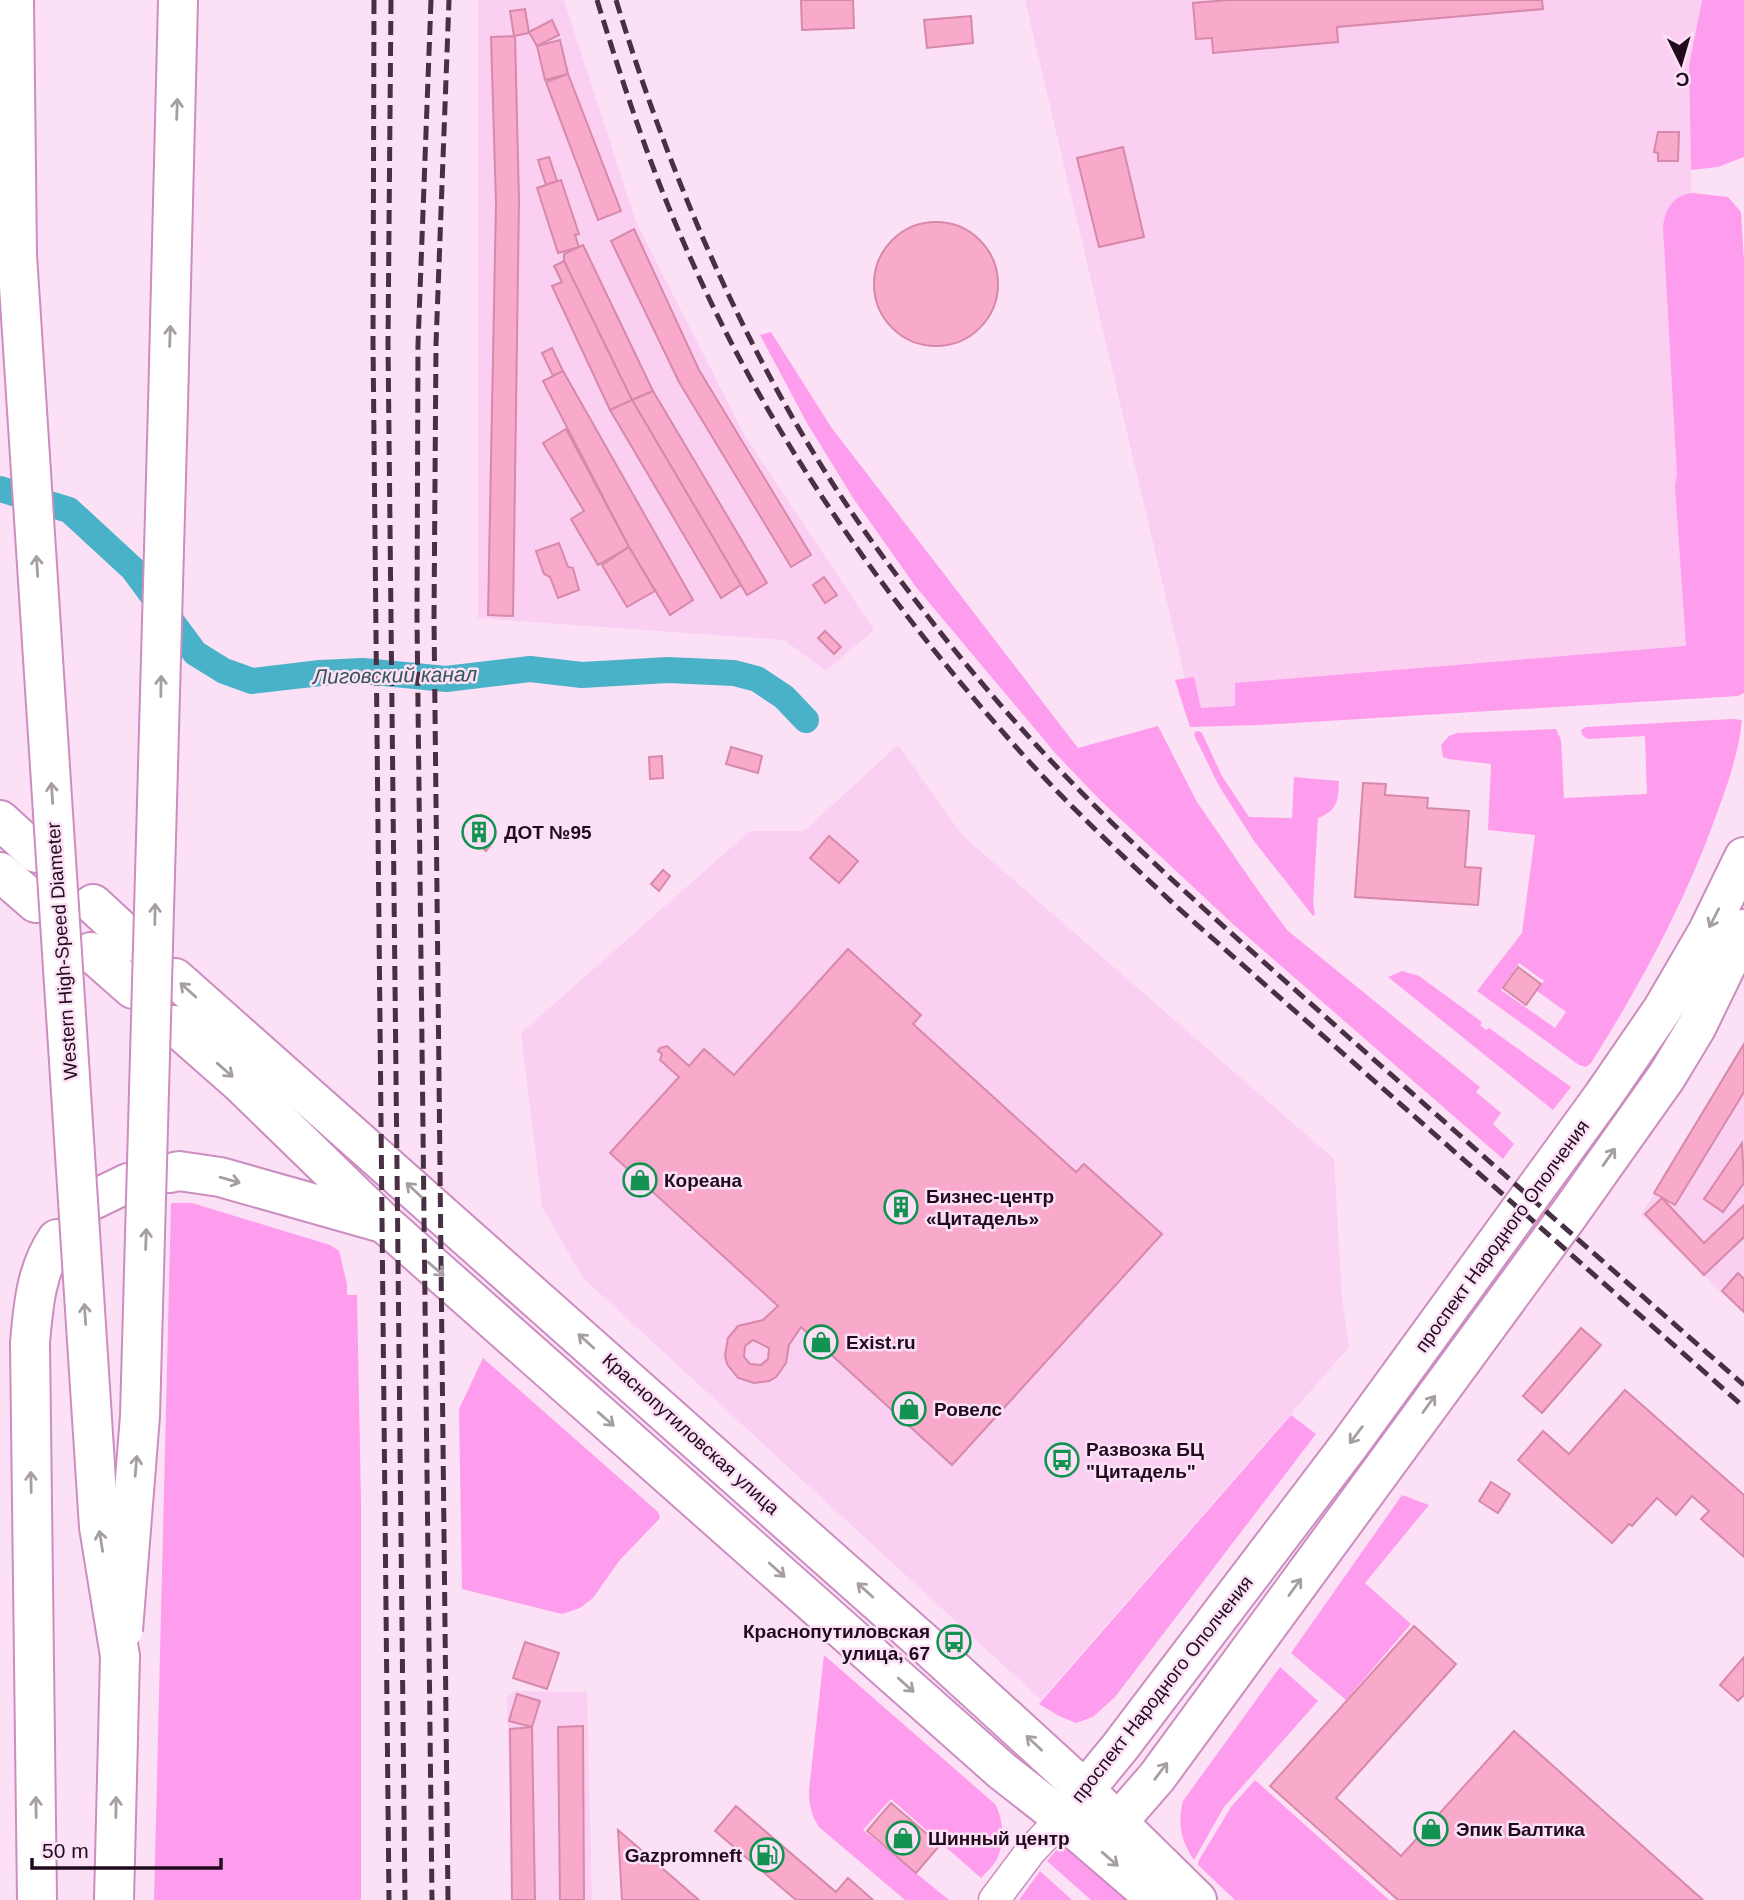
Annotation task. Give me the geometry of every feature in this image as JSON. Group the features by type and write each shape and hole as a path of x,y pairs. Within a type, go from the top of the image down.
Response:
{"main road":[{"name":"Western High-Speed Diameter","path":"14,0 18,269 99,1527 120,1657 114,1900"},
{"path":"120,1657 140,1416 178,0"},
{"path":"0,820 36,853"},
{"name":"проспект Народного Ополчения","path":"1073,1804 1120,1747 1350,1444 1603,1096 1662,1010 1708,932 1744,857"},
{"path":"0,872 36,903"},
{"path":"93,904 135,942"},
{"name":"проспект Народного Ополчения","path":"1116,1823 1157,1777 1570,1213 1667,1076 1696,1028 1744,929"},
{"path":"91,952 133,989"},
{"name":"Краснопутиловская улица","path":"175,978 382,1160 482,1253 560,1317 726,1465 1073,1804 1157,1900"},
{"name":"Краснопутиловская улица","path":"174,1025 240,1083 384,1224 991,1762 1116,1823 1197,1900"},
{"path":"170,1172 220,1177 384,1224"},
{"path":"37,1900 30,1343 34,1298 47,1254 57,1239"}],"street":[{"path":"995,1900 1030,1852 1073,1804"}],"shaded area":[{"path":"478,0 564,0 636,222 745,436 874,630 826,671 784,640 478,618"},
{"path":"1025,0 1702,0 1689,66 1691,182 1720,677 1195,721"},
{"path":"1702,0 1744,0 1744,157 1718,167 1691,170 1689,66"},
{"path":"1693,193 1728,197 1741,212 1744,261 1744,693 1738,696 1190,727 1175,680 1194,677 1201,708 1235,706 1235,683 1686,646 1675,486 1677,475 1663,226 1672,204 1680,196"},
{"path":"771,332 831,427 1078,748 1158,726 1197,802 1287,930 1480,1087 1476,1092 1501,1113 1493,1124 1514,1144 1503,1159 1234,925 1099,799 1056,754 916,587 853,498 807,423 760,335"},
{"path":"1742,720 1738,747 1727,785 1688,886 1643,976 1591,1063 1586,1067 1579,1065 1477,991 1522,933 1535,835 1488,830 1491,764 1448,759 1443,757 1441,745 1449,736 1457,733 1556,729 1561,740 1564,798 1647,794 1645,736 1588,739 1582,735 1581,730 1586,727","holes":["1519,963 1544,981 1537,991 1566,1012 1555,1028 1501,990"]},
{"path":"1199,731 1222,776 1249,817 1292,818 1294,777 1339,781 1336,804 1330,812 1318,818 1313,916 1254,841 1219,786 1194,735"},
{"path":"898,745 962,835 1334,1159 1342,1299 1349,1347 1041,1700 583,1278 542,1207 521,1033 750,831 804,831"},
{"path":"1402,971 1419,976 1482,1022 1480,1025 1486,1030 1489,1028 1571,1087 1553,1110 1388,977"},
{"path":"1744,1043 1744,1314 1641,1215"},
{"path":"171,1203 192,1203 330,1245 339,1251 347,1295 357,1295 361,1502 361,1900 154,1900"},
{"path":"483,1358 658,1512 660,1518 619,1561 593,1598 580,1608 562,1614 462,1589 459,1409"},
{"path":"1291,1415 1316,1434 1115,1697 1093,1717 1076,1723 1039,1704"},
{"path":"1402,1495 1429,1505 1365,1583 1411,1624 1346,1700 1291,1653"},
{"path":"824,1655 995,1804 1002,1824 1001,1847 996,1861 981,1878 891,1799 863,1830 949,1900 905,1900 816,1823 809,1790"},
{"path":"1280,1667 1318,1701 1224,1807 1194,1860 1181,1832 1183,1801"},
{"path":"515,1691 587,1692 592,1900 512,1900 507,1697"},
{"path":"1255,1780 1389,1900 1235,1900 1198,1865 1231,1807"},
{"path":"1064,1846 1134,1900 1091,1900 1047,1861 1058,1848"},
{"path":"1040,1871 1072,1900 1019,1900"}],"building":[{"path":"801,0 853,0 854,28 802,30"},
{"path":"1228,0 1542,0 1543,9 1337,27 1338,42 1213,53 1212,38 1196,39 1193,3"},
{"path":"525,9 529,33 514,36 510,11"},
{"path":"971,16 973,43 927,48 924,20"},
{"path":"552,20 559,35 537,46 529,32"},
{"path":"515,36 519,201 513,616 488,615 496,203 491,37"},
{"path":"560,40 568,74 545,80 537,46"},
{"path":"568,74 621,211 598,220 546,82"},
{"path":"1658,132 1679,132 1678,161 1658,161 1658,153 1654,152"},
{"path":"1123,147 1144,237 1099,247 1077,158"},
{"path":"549,157 557,181 546,185 538,160"},
{"path":"561,180 579,234 575,235 579,247 558,253 537,188"},
{"path":"936,222 960,227 980,240 993,260 998,284 993,308 980,328 960,341 936,346 912,341 892,328 879,308 874,284 879,260 892,240 912,227"},
{"path":"634,229 699,370 811,555 791,567 679,382 611,241"},
{"path":"583,245 653,391 632,400 564,261 564,254"},
{"path":"564,261 632,400 610,410 552,286 562,282 554,266"},
{"path":"552,348 563,371 553,376 542,353"},
{"path":"563,371 693,600 670,615 629,547 543,381"},
{"path":"653,391 767,583 747,595 632,400"},
{"path":"632,400 741,585 721,598 610,410"},
{"path":"566,429 629,547 598,565 571,519 584,511 543,443"},
{"path":"559,543 568,567 573,568 579,590 558,598 550,577 544,574 536,551"},
{"path":"629,547 655,591 627,607 602,565"},
{"path":"824,577 837,595 825,603 813,585"},
{"path":"825,631 841,647 834,654 818,638"},
{"path":"731,747 762,756 758,773 726,764"},
{"path":"662,756 663,778 650,779 649,757"},
{"path":"1363,783 1386,784 1385,795 1428,798 1427,808 1469,811 1465,867 1481,868 1478,905 1355,897"},
{"name":"ДОТ №95","path":"481,815 493,827 493,831 486,838 492,843 486,851 465,833"},
{"path":"829,836 858,861 839,883 810,858"},
{"path":"663,870 670,876 659,891 651,884"},
{"name":"Бизнес-центр «Цитадель»","path":"848,949 921,1015 913,1024 1076,1172 1084,1164 1162,1234 952,1465 801,1327 789,1345 786,1363 776,1377 769,1381 754,1383 738,1378 727,1364 725,1355 728,1338 738,1326 763,1320 778,1306 610,1153 679,1077 660,1060 660,1048 667,1046 689,1066 704,1049 734,1075","holes":["753,1340 769,1348 768,1359 761,1365 750,1364 744,1357 745,1346"]},
{"path":"1518,967 1541,984 1526,1005 1503,988"},
{"path":"1744,1044 1744,1092 1675,1205 1654,1193"},
{"path":"1742,1143 1744,1183 1723,1212 1704,1199"},
{"path":"1662,1198 1704,1243 1744,1205 1744,1237 1704,1275 1645,1214"},
{"path":"1738,1273 1744,1279 1744,1312 1722,1291"},
{"path":"1581,1328 1601,1345 1542,1413 1523,1396"},
{"path":"1625,1390 1744,1495 1744,1557 1701,1519 1709,1511 1692,1496 1676,1515 1657,1498 1632,1526 1629,1524 1612,1543 1518,1460 1543,1431 1569,1454"},
{"path":"1491,1482 1510,1494 1498,1513 1479,1501"},
{"path":"1414,1626 1456,1664 1336,1798 1401,1856 1514,1731 1703,1900 1398,1900 1270,1786"},
{"path":"525,1642 559,1653 547,1689 513,1678"},
{"path":"1744,1657 1744,1695 1738,1701 1720,1685"},
{"path":"517,1694 540,1701 532,1727 509,1721"},
{"path":"583,1726 584,1900 560,1900 558,1727"},
{"path":"532,1727 535,1900 512,1900 510,1729"},
{"name":"Шинный центр","path":"891,1803 940,1845 916,1873 867,1831"},
{"name":"Gazpromneft","path":"736,1806 836,1892 848,1878 873,1900 796,1900 715,1831"},
{"path":"618,1830 699,1900 622,1900"}],"waterway":[{"name":"Лиговский канал","path":"0,489 69,510 133,569 195,653 224,671 252,681 363,671 446,679 530,669 582,675 668,670 734,673 757,679 784,697 806,720"}],"railway":[{"path":"374,0 373,342 389,1900"},
{"path":"391,0 388,343 405,1900"},
{"path":"431,0 418,344 417,618 432,1900"},
{"path":"448,1900 434,619 436,344 449,0"},
{"path":"597,0 661,187 718,318 754,385 793,452 879,579 974,699 1043,777 1177,907 1744,1407"},
{"path":"616,0 664,143 722,282 755,349 830,480 892,570 953,648 1039,748 1150,860 1744,1385"}],"place":[{"name":"ДОТ №95","path":"479,832"},
{"name":"Кореана","path":"640,1180"},
{"name":"Бизнес-центр «Цитадель»","path":"901,1207"},
{"name":"Exist.ru","path":"821,1342"},
{"name":"Ровелс","path":"909,1409"},
{"name":"Развозка БЦ \"Цитадель\"","path":"1062,1460"},
{"name":"Краснопутиловская улица, 67","path":"954,1642"},
{"name":"Эпик Балтика","path":"1431,1829"},
{"name":"Шинный центр","path":"903,1838"},
{"name":"Gazpromneft","path":"767,1855"}]}
